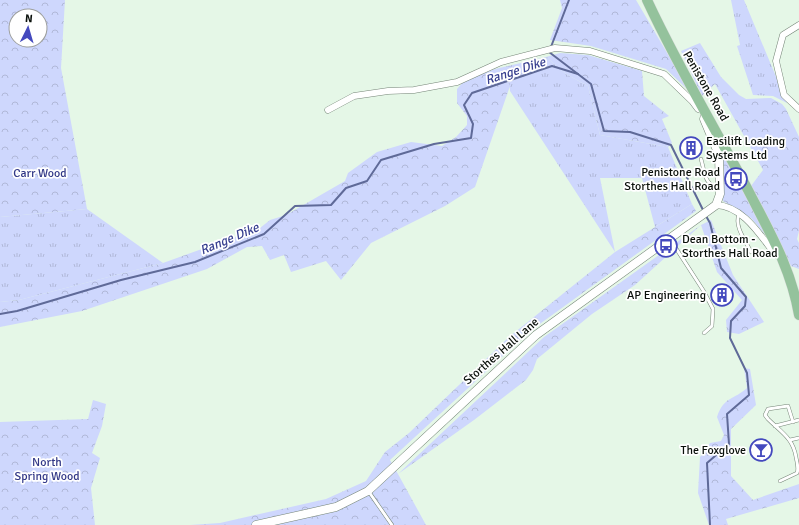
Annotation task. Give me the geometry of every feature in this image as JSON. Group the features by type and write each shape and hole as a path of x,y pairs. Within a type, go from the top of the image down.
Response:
{"highway":[{"name":"Penistone Road","path":"647,0 670,48 706,110 783,257 796,299 799,315"}],"street":[{"path":"799,25 783,35 776,61 784,95 799,109"},
{"path":"328,110 354,96 388,91 414,90 457,82 501,62 555,48 590,51 664,74 698,109 706,110 704,119 719,155 720,188 714,207 727,207 739,214 750,223 775,254 783,257"},
{"name":"Storthes Hall Lane","path":"256,525 336,507 368,491 536,335 714,207"}],"lane":[{"path":"701,159 707,182 712,187 720,188"},
{"path":"739,214 736,220 738,227 751,252"},
{"path":"670,239 703,290 713,309 712,326 704,333"},
{"path":"780,481 797,473 798,469 795,448 790,440 765,415 768,409 788,406 793,422"},
{"path":"775,426 799,420"},
{"path":"790,440 799,438"},
{"path":"368,491 392,525"}],"green space":[{"name":"Carr Wood","path":"0,0 65,0 61,68 87,209 0,217"},
{"path":"560,0 636,0 690,92 666,69 591,46 550,40 562,8"},
{"path":"731,0 744,0 787,103 773,96 753,95 737,46 740,45"},
{"path":"700,43 721,77 739,95 746,99 771,98 782,104 786,109 799,137 799,231 797,239 799,243 799,269 791,266 751,186 763,170 715,84 702,96 681,51"},
{"path":"560,53 588,55 642,71 644,96 669,116 662,119 672,143 668,147 600,135 588,86 566,74 546,57"},
{"path":"546,57 566,74 588,86 600,135 668,147 692,204 655,227 642,178 600,178 615,252 510,91 507,81 495,69"},
{"path":"495,69 502,74 510,86 475,187 445,206 371,243 341,280 326,261 291,272 284,255 270,260 262,246 247,247 207,269 82,311 0,327 0,302 19,300 163,263 260,228 270,220 286,215 345,181 348,173 377,152 411,142 442,146 456,137 467,125 467,116 457,103 457,89 464,81"},
{"path":"721,147 768,238 751,218 723,201 723,154"},
{"path":"692,204 696,211 530,331 390,460 426,525 190,525 220,523 326,499 366,481 385,452 409,433 509,337 615,252"},
{"path":"87,209 163,263 19,300 0,302 0,217"},
{"path":"711,220 733,275 764,322 739,334 727,332 726,320 742,300 717,272 701,225"},
{"path":"701,225 635,285 592,314 537,359 533,370 526,380 474,420 398,474 544,337"},
{"path":"744,368 750,369 756,405 731,429 731,476 753,500 799,484 799,498 726,519 728,525 709,525 698,493 700,457 710,443 721,441 724,435 717,417 726,402 747,388"},
{"name":"North Spring Wood","path":"93,400 106,404 102,426 92,453 100,458 91,488 95,525 0,525 0,422 88,419"}],"waterway":[{"path":"569,0 549,52 591,84 604,131 630,132 671,145 704,212"},
{"name":"Range Dike","path":"0,314 17,311 121,280 195,262 264,234 295,206 331,205 346,188 367,181 381,160 434,144 471,138 473,124 464,105 472,93 552,66 578,74"},
{"path":"706,216 710,223 721,268 746,297 745,306 731,321 730,338 747,373 749,395 727,414 729,444 707,463 710,525"}],"place":[{"name":"Easilift Loading Systems Ltd","path":"691,148"},
{"name":"Penistone Road Storthes Hall Road","path":"736,179"},
{"name":"Dean Bottom - Storthes Hall Road","path":"666,246"},
{"name":"AP Engineering","path":"722,295"},
{"name":"The Foxglove","path":"761,450"}]}
